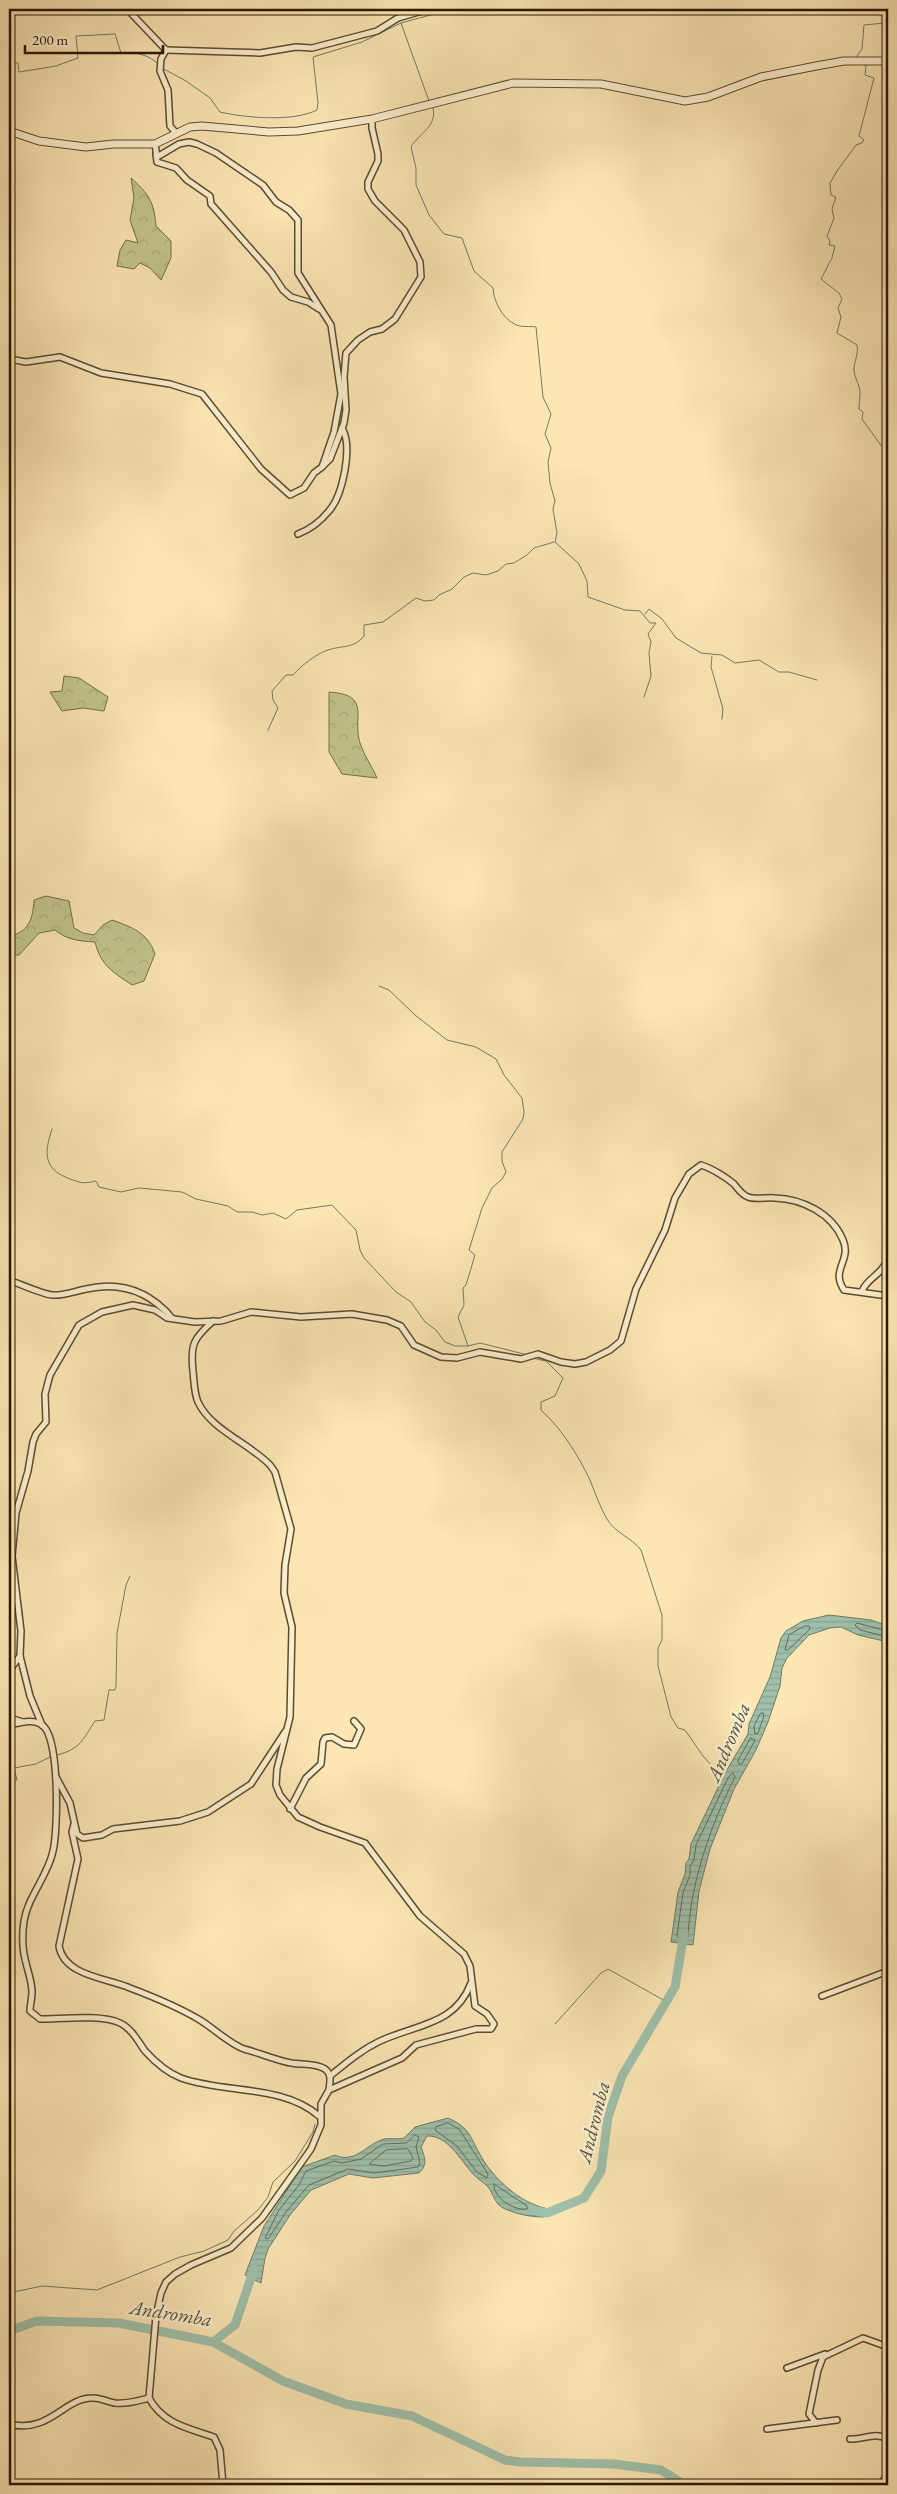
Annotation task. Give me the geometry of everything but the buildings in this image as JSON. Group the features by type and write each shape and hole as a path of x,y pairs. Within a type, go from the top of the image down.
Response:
{"street":[{"path":"127,9 166,50 260,53 296,46 312,48 377,31 398,18 429,9"},
{"path":"166,50 161,62 160,71 168,90 170,126 176,133"},
{"path":"9,131 39,141 74,146 155,144 190,127 202,126 269,132 326,128 372,119 512,83 566,82 600,84 685,101 708,98 761,77 816,66 844,61 888,61"},
{"path":"9,359 26,362 60,357 101,373 170,384 202,394 261,469 290,495 304,488 314,473 330,458 342,428 346,410 344,377 346,353 358,340 370,332 382,329 395,319 421,277 422,268 404,230 375,201 368,189 368,182 378,161 372,119"},
{"path":"156,154 157,157 160,156 174,147 189,142 216,153 263,185 276,202 289,210 298,220 300,250 296,265 298,273 302,283 331,325 334,339 333,354 342,394 334,432 322,467"},
{"path":"155,144 157,162 176,168 187,180 210,196 211,204 271,272 283,290 291,297 308,302 323,312"},
{"path":"298,534 316,525 331,510 334,504 344,473 347,451 345,433 342,428"},
{"path":"320,2116 308,2106 291,2099 219,2087 179,2077 155,2060 121,2023 94,2019 40,2019 33,2016 30,2011 32,1993 22,1944 24,1924 26,1911 53,1852 56,1831 56,1763 48,1732 42,1725 30,1696 20,1656 21,1631 12,1556 16,1513 36,1434 46,1422 45,1394 50,1375 79,1325 102,1312 133,1305 155,1310 167,1318 188,1322 221,1321 251,1312 301,1317 352,1314 387,1320 400,1326 414,1345 441,1357 457,1358 480,1352 520,1359 538,1354 561,1362 575,1364 586,1362 610,1350 620,1341 636,1289 665,1230 675,1198 689,1174 701,1165 724,1177 748,1197 783,1198 801,1202 822,1215 840,1234 846,1249 846,1257 838,1274 839,1282 844,1290 888,1296"},
{"path":"862,1292 865,1285 881,1272 888,1257"},
{"path":"9,1280 53,1295 63,1295 98,1286 129,1287 158,1303 172,1318"},
{"path":"214,1321 196,1336 193,1349 192,1364 197,1400 206,1415 270,1464 275,1472 291,1529 284,1565 284,1593 292,1627 290,1717 276,1769 276,1785 280,1795 290,1809 307,1822 365,1843 420,1916 464,1954 470,1966 474,2006 492,2020 494,2024 492,2029 476,2029 416,2045 402,2058 329,2090"},
{"path":"9,1671 20,1656"},
{"path":"9,1718 42,1725"},
{"path":"290,1809 306,1778 321,1764 323,1742 326,1738 332,1736 344,1744 354,1745 361,1729 354,1721"},
{"path":"9,1725 26,1722"},
{"path":"56,1777 70,1803 77,1834 83,1838 91,1838 113,1829 180,1821 208,1812 251,1784 288,1730"},
{"path":"74,1824 72,1832 78,1859 59,1946 60,1953 69,1964 85,1973 125,1986 190,2014 242,2048 274,2059 316,2066 326,2070 330,2076 329,2090 321,2104 321,2125 311,2149 262,2218 231,2248 175,2274 166,2282 161,2293 152,2349 149,2398 155,2409 170,2422 214,2437 220,2450 223,2485"},
{"path":"822,1996 888,1971"},
{"path":"330,2076 350,2059 378,2042 403,2031 437,2021 457,2008 466,1996 471,1981"},
{"path":"787,2368 830,2353 863,2338 888,2347"},
{"path":"816,2423 809,2414 818,2370 823,2357 830,2353"},
{"path":"9,2424 20,2427 47,2420 77,2402 91,2398 114,2403 149,2398"},
{"path":"767,2429 838,2420"},
{"path":"850,2439 861,2440 869,2436 882,2435 887,2438 888,2445"},
{"path":"880,2485 888,2474"}],"green space":[{"path":"131,178 150,199 156,226 171,241 171,258 161,280 150,268 140,263 134,269 117,266 120,250 126,240 138,243 130,220 134,198"},
{"path":"64,676 79,678 108,697 104,711 83,708 62,711 50,692 62,691"},
{"path":"329,692 351,697 356,702 360,743 377,778 342,774 329,752"},
{"path":"46,896 69,901 74,928 83,933 94,935 103,925 112,920 133,928 144,936 155,954 144,981 132,985 114,972 104,963 95,942 69,938 55,930 39,933 19,955 9,955 9,936 21,932 29,924 34,900"}],"water":[{"path":"829,1615 871,1620 888,1626 888,1642 858,1635 841,1627 830,1628 809,1635 787,1658 782,1668 780,1686 768,1722 756,1750 734,1789 710,1849 699,1891 693,1945 671,1942 678,1892 685,1874 691,1844 724,1775 748,1734 749,1724 770,1677 781,1638 786,1631 803,1621"},
{"path":"448,2118 466,2130 487,2166 501,2182 518,2196 545,2208 544,2217 528,2216 500,2206 488,2187 475,2176 448,2144 435,2137 427,2136 421,2147 425,2164 419,2173 373,2178 349,2174 311,2190 290,2215 268,2249 261,2283 245,2275 264,2226 302,2167 335,2155 342,2157 354,2156 381,2140 404,2138 415,2127"}],"waterway":[{"path":"429,101 401,23 434,14 444,9"},
{"path":"856,57 862,49 864,25 884,23 882,9"},
{"path":"162,68 186,81 210,98 220,112 269,118 307,114 317,110 318,103 313,57 362,42 401,23"},
{"path":"9,62 18,63 19,72 56,66 78,58 76,36 115,34 121,53 142,54 159,65"},
{"path":"862,64 866,65 865,75 874,78 859,136 864,140 856,145 830,183 831,195 836,197 832,209 834,218 827,236 830,241 829,245 835,246 832,258 821,279 839,293 842,299 838,308 841,317 837,333 857,345 854,369 860,390 859,409 863,412 862,419 888,455"},
{"path":"432,106 434,113 431,124 411,147 416,168 416,185 429,215 444,234 462,238 474,271 493,288 495,300 505,316 514,324 536,327 543,397 551,414 545,434 551,448 548,462 550,483 555,501 553,509 557,533 555,542 579,564 587,581 588,597 625,610 640,611 650,623 656,623 648,634 651,642 649,653 651,676 644,697"},
{"path":"888,477 888,484"},
{"path":"268,730 278,708 273,700 272,691 286,675 293,675 309,660 323,652 356,643 364,636 364,625 383,622 416,598 425,601 434,600 439,595 452,589 464,577 473,573 486,575 498,571 506,564 514,563 527,555 534,548 554,542"},
{"path":"645,614 649,609 662,619 676,638 701,653 722,655 735,663 759,660 779,672 789,672 817,680"},
{"path":"712,656 711,667 723,709 722,719"},
{"path":"379,986 389,990 415,1015 447,1040 476,1047 496,1059 504,1075 522,1098 523,1119 502,1152 502,1161 506,1172 502,1179 492,1188 482,1208 469,1250 475,1255 466,1285 463,1288 464,1305 458,1317 468,1346 480,1343 528,1355"},
{"path":"52,1129 47,1153 50,1165 61,1175 80,1182 96,1181 99,1187 121,1192 139,1188 182,1192 196,1199 228,1206 237,1212 252,1212 262,1215 273,1213 286,1219 297,1210 332,1205 356,1230 360,1250 364,1258 396,1292 411,1302 425,1322 436,1330 445,1342 455,1346 468,1346"},
{"path":"532,1358 546,1361 563,1378 555,1396 541,1402 541,1410 556,1425 575,1452 610,1524 641,1550 662,1615 662,1640 658,1648 658,1666 671,1717 678,1728 685,1730 703,1756 722,1777"},
{"path":"57,1755 65,1753 76,1746 84,1738 95,1721 104,1720 109,1690 115,1690 116,1687 117,1633 126,1585 130,1576"},
{"path":"9,1780 17,1780 14,1768 36,1764 52,1756"},
{"name":"Andromba","path":"533,2210 547,2213 584,2198 601,2171 608,2117 622,2076 675,1987 684,1933"},
{"path":"555,2024 601,1973 608,1969 667,2002"},
{"path":"9,2293 42,2286 97,2290 180,2257 204,2251 228,2240 234,2231 258,2210 268,2197 273,2182 295,2161 313,2132 315,2124"},
{"name":"Andromba","path":"9,2331 37,2321 119,2323 213,2342 235,2325 254,2269"},
{"path":"213,2342 283,2381 346,2404 412,2416 505,2460 614,2464 661,2470 685,2485"}]}
